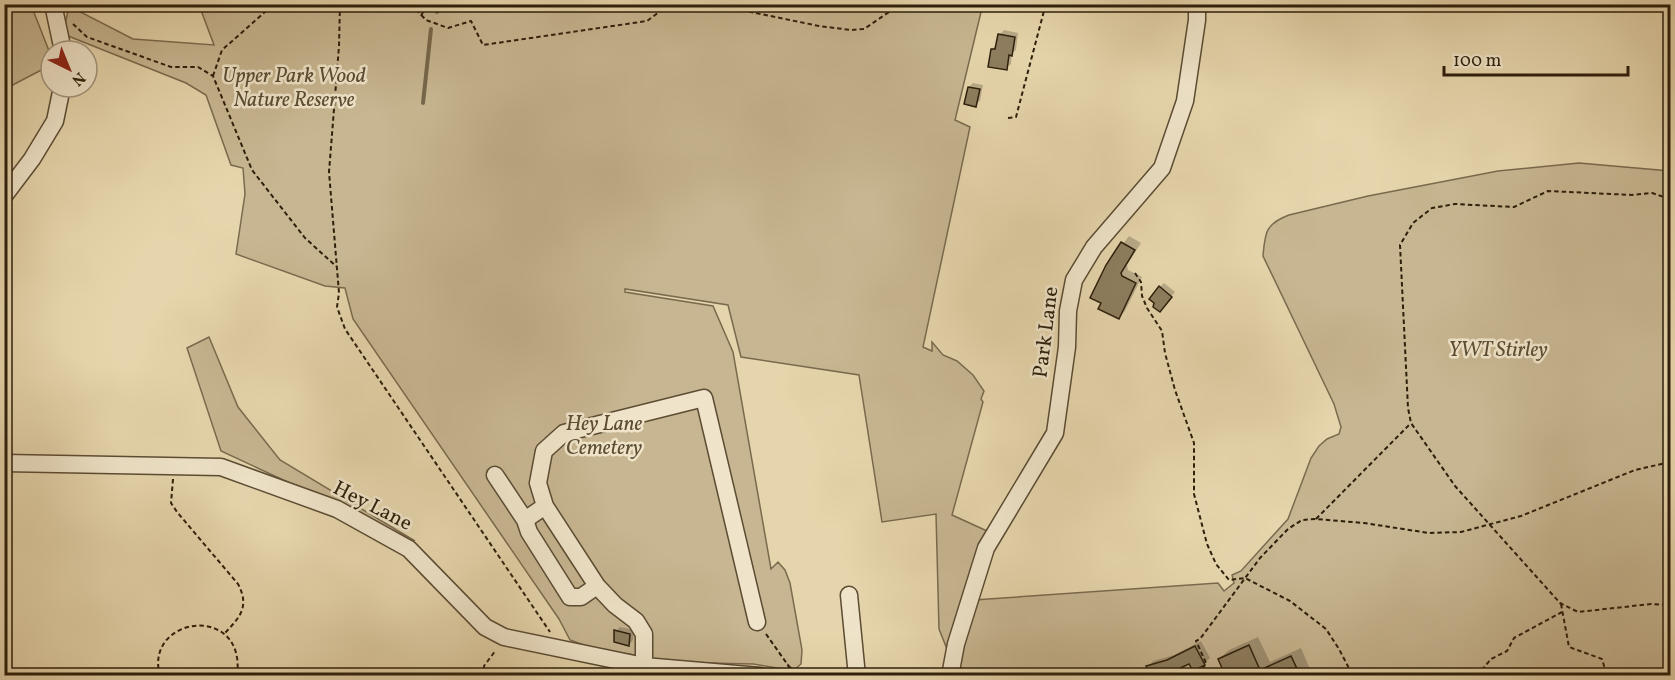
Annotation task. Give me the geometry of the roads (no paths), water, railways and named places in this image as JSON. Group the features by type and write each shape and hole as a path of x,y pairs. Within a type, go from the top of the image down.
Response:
{"street":[{"name":"Park Lane","path":"950,675 956,644 987,548 1055,433 1067,347 1068,311 1074,280 1094,247 1162,168 1185,101 1197,20 1197,4"},
{"path":"55,12 61,39"},
{"path":"4,196 32,159 55,121 60,99"},
{"path":"644,666 645,634 636,621 615,605 597,586 545,506 538,483 544,451 564,433 704,398 757,622"},
{"name":"Hey Lane","path":"4,463 221,467 338,509 409,549 484,627 504,637 644,666 760,675"},
{"path":"495,475 525,520 529,532 570,597 581,597 597,586"},
{"path":"525,520 545,506"},
{"path":"849,595 857,675"}],"waterway":[{"path":"437,12 442,4"},
{"path":"423,103 431,29"}],"park label":[{"name":"Upper Park Wood Nature Reserve","path":"294,87"},
{"name":"YWT Stirley","path":"1498,349"},
{"name":"Hey Lane Cemetery","path":"604,435"}]}
